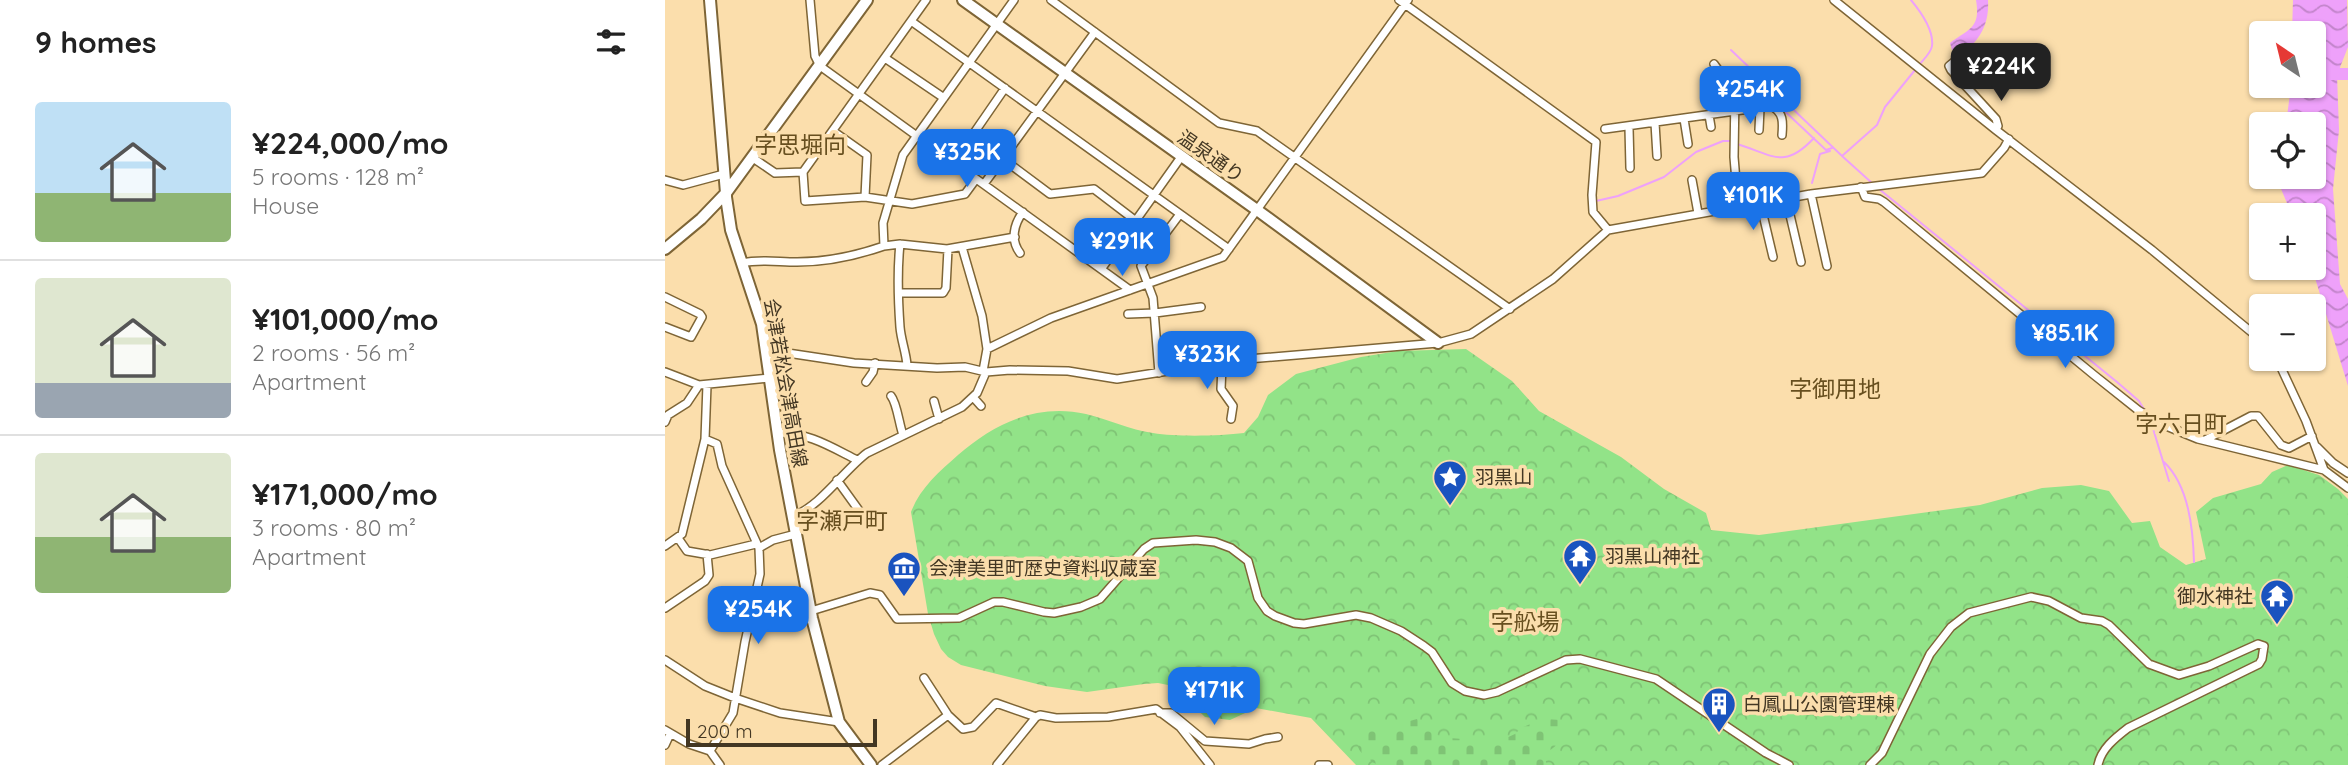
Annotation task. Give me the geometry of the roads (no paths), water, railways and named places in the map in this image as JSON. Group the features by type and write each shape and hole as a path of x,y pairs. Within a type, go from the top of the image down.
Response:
{"main road":[{"name":"会津若松会津高田線","path":"710,0 731,230 762,324 777,433 811,611 839,722 871,765"},
{"path":"665,249 701,219 726,193 867,0"},
{"name":"温泉通り","path":"963,0 1257,210 1437,343"}],"street":[{"path":"810,0 815,56 820,66 1130,290"},
{"path":"926,0 803,172 805,201 865,197 912,204 965,194 976,179"},
{"path":"884,246 883,223 903,155 1014,0"},
{"path":"1051,0 1219,123 1257,131 1510,309"},
{"path":"1834,0 2152,250 2249,330"},
{"path":"987,349 1051,317 1223,257 1404,1 1596,142"},
{"path":"911,21 1229,249"},
{"path":"984,184 1095,32"},
{"path":"885,58 944,98"},
{"path":"1973,63 1955,61 1949,66 1996,119 1996,130"},
{"path":"1714,64 1735,93 1737,111 1734,157 1738,205"},
{"path":"954,162 1005,88"},
{"path":"1608,230 1593,212 1592,195 1596,142 1607,126 1629,128 1771,106 1776,108 1783,118 1782,135"},
{"path":"1759,130 1760,108"},
{"path":"1709,115 1711,127"},
{"path":"1684,119 1688,144"},
{"path":"1655,124 1657,156"},
{"path":"1629,128 1630,168"},
{"path":"833,131 867,155 865,197"},
{"path":"766,352 833,361 965,367 985,372 1068,371 1117,379 1187,368 1221,366 1248,359 1437,343 1471,334 1510,309 1553,279 1608,230 1738,205 1982,173 2009,139"},
{"path":"1101,268 1181,157"},
{"path":"753,158 775,173 803,172"},
{"path":"1003,159 1050,194 1094,189 1136,221"},
{"path":"665,180 683,185 724,174"},
{"path":"1692,180 1698,213"},
{"path":"1864,187 1865,197 1884,202 2138,410 2175,431 2204,441 2324,470 2348,488"},
{"path":"1811,194 1827,266"},
{"path":"1786,198 1801,262"},
{"path":"1760,202 1773,257"},
{"path":"1020,253 1016,248 1015,222 1023,212"},
{"path":"1159,373 1153,298 1140,266 1180,214"},
{"path":"742,263 755,260 830,260 900,244 948,248 1015,237"},
{"path":"900,244 897,271 900,330 907,365"},
{"path":"793,516 810,506 857,460 962,407 982,384 987,349 982,316 962,247"},
{"path":"899,293 943,293 946,288 948,248"},
{"path":"665,298 702,316 691,337 665,327"},
{"path":"1128,314 1202,307"},
{"path":"866,382 875,363"},
{"path":"1221,366 1221,389 1233,407 1231,419"},
{"path":"2282,371 2324,470"},
{"path":"665,372 703,385 769,378"},
{"path":"665,422 668,415 687,403 703,385"},
{"path":"665,546 678,538 683,530 705,439 703,385"},
{"path":"891,396 897,403 897,417 903,435"},
{"path":"973,397 981,406"},
{"path":"934,401 939,419"},
{"path":"2204,441 2251,416 2258,416 2281,445 2290,448 2312,436"},
{"path":"777,433 794,432 808,436 857,460"},
{"path":"705,439 717,444 722,466 747,516 758,546 760,573 733,713 710,751"},
{"path":"2316,446 2348,473"},
{"path":"837,480 863,516"},
{"path":"678,538 687,551 707,554 758,546 796,534"},
{"path":"811,611 870,593 880,595 893,616 901,619 959,618 994,602 1054,613 1081,607 1100,599 1144,549 1153,543 1196,540 1215,542 1231,548 1248,561 1258,598 1275,616 1294,624 1356,615 1371,618 1401,631 1432,652 1452,683 1465,691 1484,695 1497,692 1566,660 1580,659 1656,680 1755,746 1789,765"},
{"path":"665,608 705,581 709,575 707,554"},
{"path":"1870,765 1882,752 1935,646 1958,621 1982,609 2031,597 2049,601 2081,618 2102,621 2148,664 2179,675 2209,666 2258,644 2264,646 2259,664 2117,736 2102,753 2098,765"},
{"path":"665,660 705,686 735,698 780,713 839,722"},
{"path":"924,677 948,715 957,725 967,729 973,727 996,703 1036,717"},
{"path":"997,765 1040,715 1056,718 1108,717 1147,709 1156,709 1187,734 1210,765"},
{"path":"1160,713 1171,713 1205,741 1249,744 1278,737"},
{"path":"882,765 948,715"},
{"path":"665,745 667,732 710,751 720,765"},
{"path":"1319,765 1328,765"}],"water":[{"path":"1976,0 1988,0 1983,29 1973,44 1952,50 1950,43 1975,23"},
{"path":"2293,0 2347,0 2348,47 2337,75 2339,130 2333,189 2340,284 2348,299 2348,386 2326,314 2326,294 2320,294 2316,280 2326,280 2326,203 2287,203 2281,189 2326,189 2326,112 2288,112 2289,98 2326,98 2326,21 2292,21"}],"waterway":[{"path":"1911,0 1926,22 1932,40 1930,51 1919,65"},
{"path":"1731,50 1841,155"},
{"path":"1872,183 1842,156 1877,125 1885,107 1915,70"},
{"path":"2326,74 2348,74"},
{"path":"1777,104 1826,150 1832,148"},
{"path":"1737,144 1769,155 1786,157 1804,148 1814,138"},
{"path":"1596,201 1618,196 1664,177 1696,152 1723,141 1732,141"},
{"path":"1812,183 1820,154 1830,151"},
{"path":"1879,189 2117,382 2139,401 2145,411"},
{"path":"2151,422 2169,481"},
{"path":"2164,462 2184,495 2191,522 2194,562"}],"place":[{"name":"羽黒山","path":"1450,507"},
{"name":"羽黒山神社","path":"1580,586"},
{"name":"会津美里町歴史資料収蔵室","path":"904,598"},
{"name":"御水神社","path":"2277,626"},
{"name":"白鳳山公園管理棟","path":"1719,734"}],"district":[{"name":"字思堀向","path":"800,145"},
{"name":"字御用地","path":"1835,389"},
{"name":"字六日町","path":"2181,424"},
{"name":"字瀬戸町","path":"842,521"},
{"name":"字舩場","path":"1525,622"}]}
